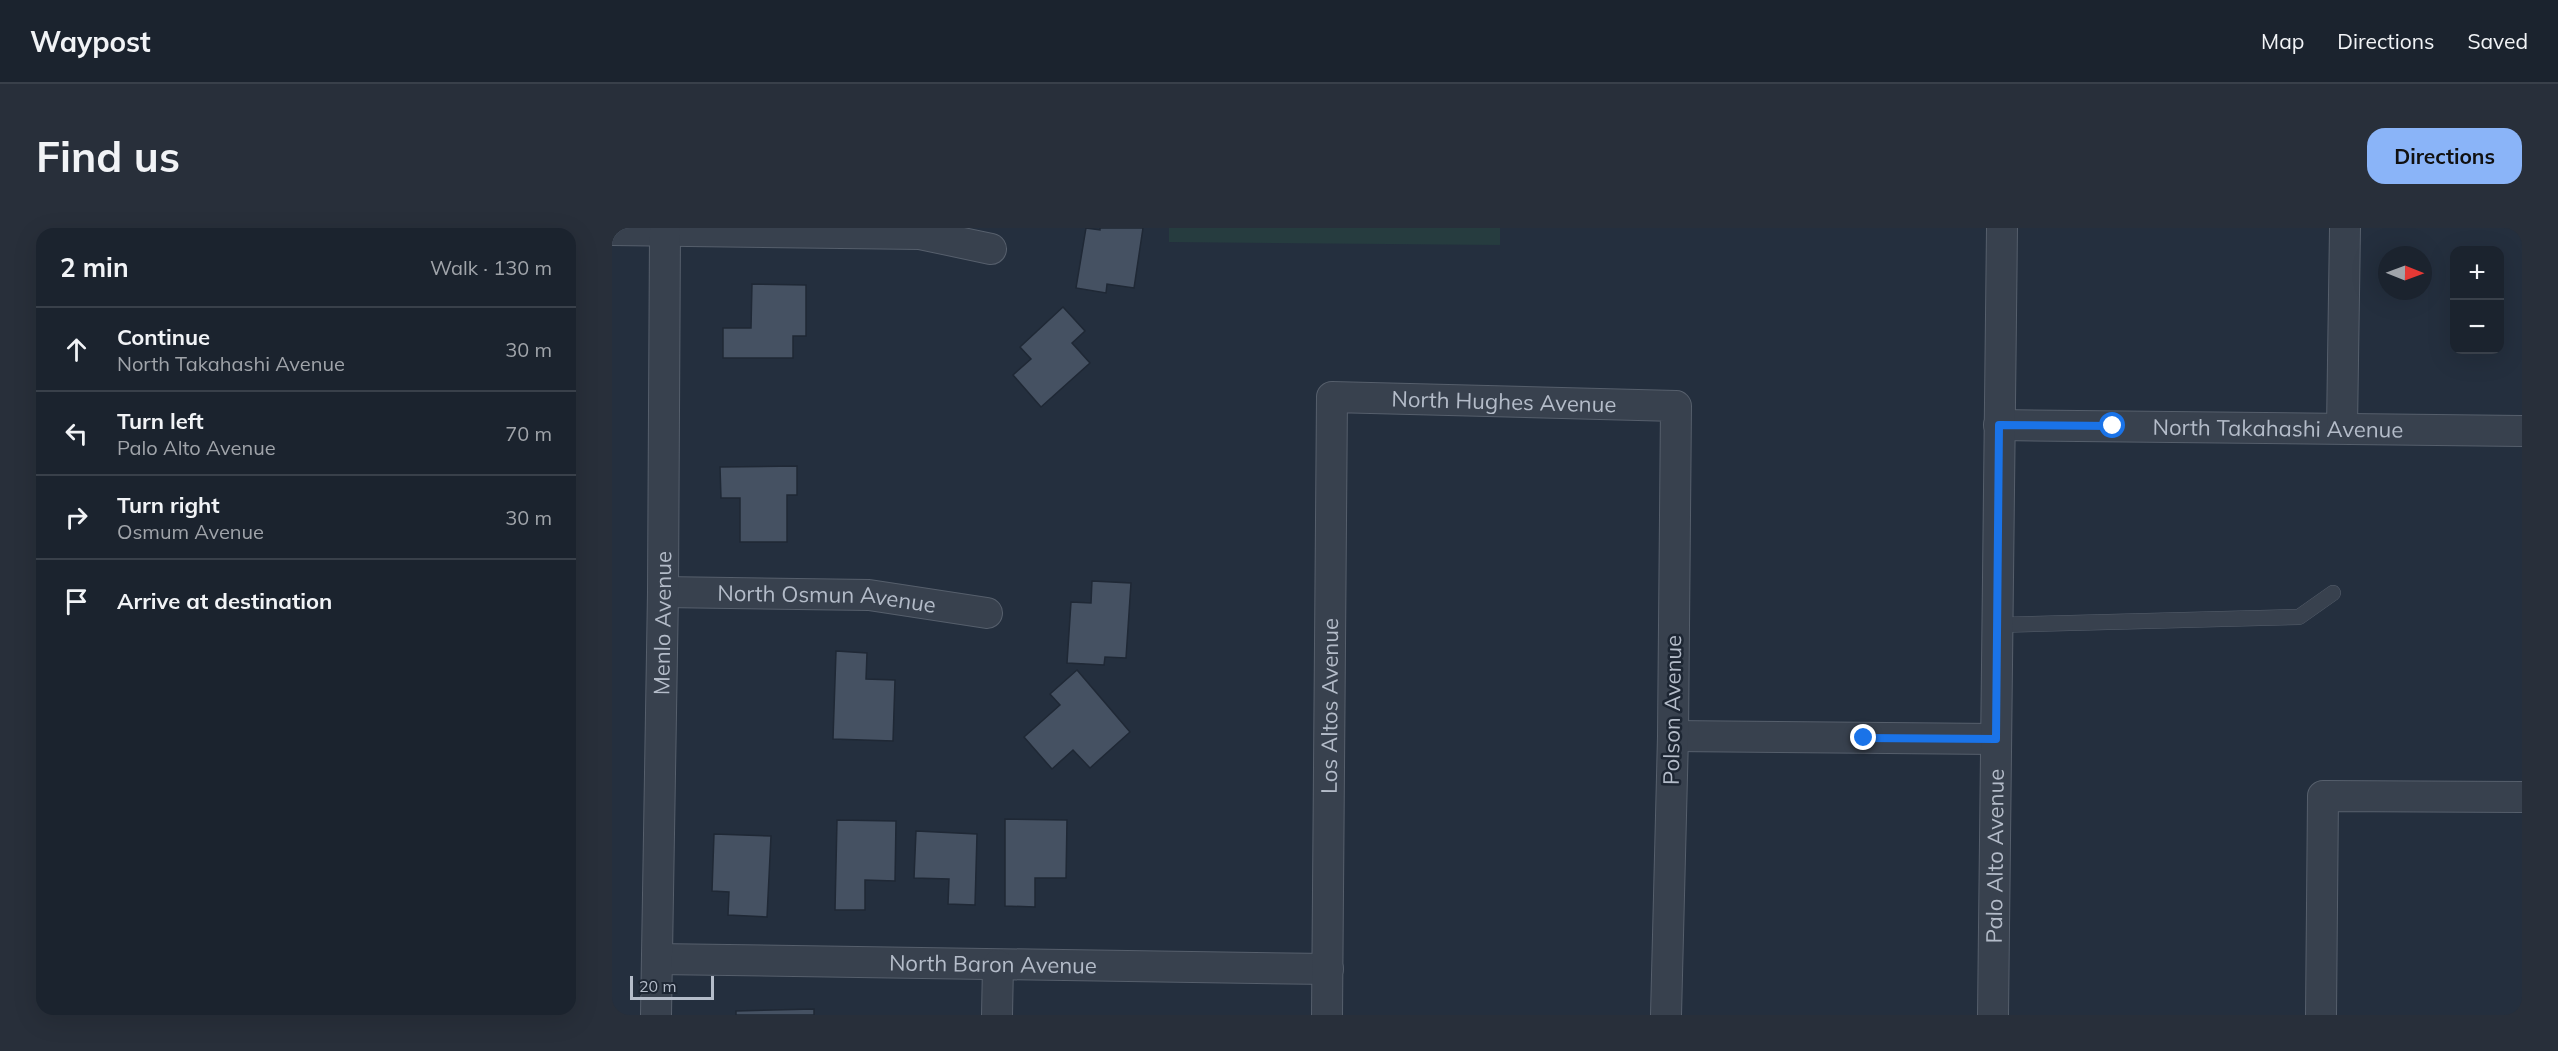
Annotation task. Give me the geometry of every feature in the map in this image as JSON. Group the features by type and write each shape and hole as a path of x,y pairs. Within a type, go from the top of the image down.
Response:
{"street":[{"name":"Palo Alto Avenue","path":"1993,1015 2002,228"},
{"path":"2342,428 2344,228"},
{"path":"612,230 920,234 992,249"},
{"name":"Menlo Avenue","path":"656,1015 663,592 665,231"},
{"name":"North Hughes Avenue","path":"1332,397 1676,406"},
{"name":"Los Altos Avenue","path":"1327,1015 1332,397"},
{"name":"Polson Avenue","path":"1666,1015 1673,736 1676,406"},
{"name":"North Takahashi Avenue","path":"1999,425 2522,431"},
{"name":"North Osmun Avenue","path":"663,592 869,595 987,613"},
{"path":"1673,736 1996,739"},
{"path":"2321,1015 2323,796 2522,797"},
{"name":"North Baron Avenue","path":"657,959 1328,969"},
{"path":"997,1015 998,965"}],"lane":[{"path":"1996,625 2299,617 2333,592"}],"green space":[{"path":"1169,228 1500,228 1500,245 1169,242"}],"building":[{"path":"1086,228 1100,230 1100,228 1143,228 1134,288 1107,284 1106,293 1076,288"},
{"path":"752,284 806,285 806,336 793,336 793,358 723,358 723,328 751,328"},
{"path":"1063,307 1085,331 1072,343 1090,363 1041,407 1013,375 1031,359 1020,347"},
{"path":"797,466 797,495 787,495 787,542 740,542 740,498 721,498 720,467"},
{"path":"1092,581 1131,583 1126,658 1105,657 1104,665 1067,663 1071,602 1091,603"},
{"path":"836,651 867,653 866,679 895,680 893,741 833,739"},
{"path":"1077,670 1130,732 1090,768 1073,750 1052,769 1024,737 1060,705 1050,694"},
{"path":"1005,819 1067,820 1066,878 1035,878 1035,907 1005,906"},
{"path":"837,820 896,821 895,881 865,880 865,910 835,910"},
{"path":"916,831 977,834 975,905 948,904 949,879 914,878"},
{"path":"714,834 771,836 767,917 728,915 729,892 712,891"},
{"path":"814,1009 814,1015 736,1015 736,1011"}],"route":[{"path":"1864,738 1996,739 1999,425 2113,426"}]}
